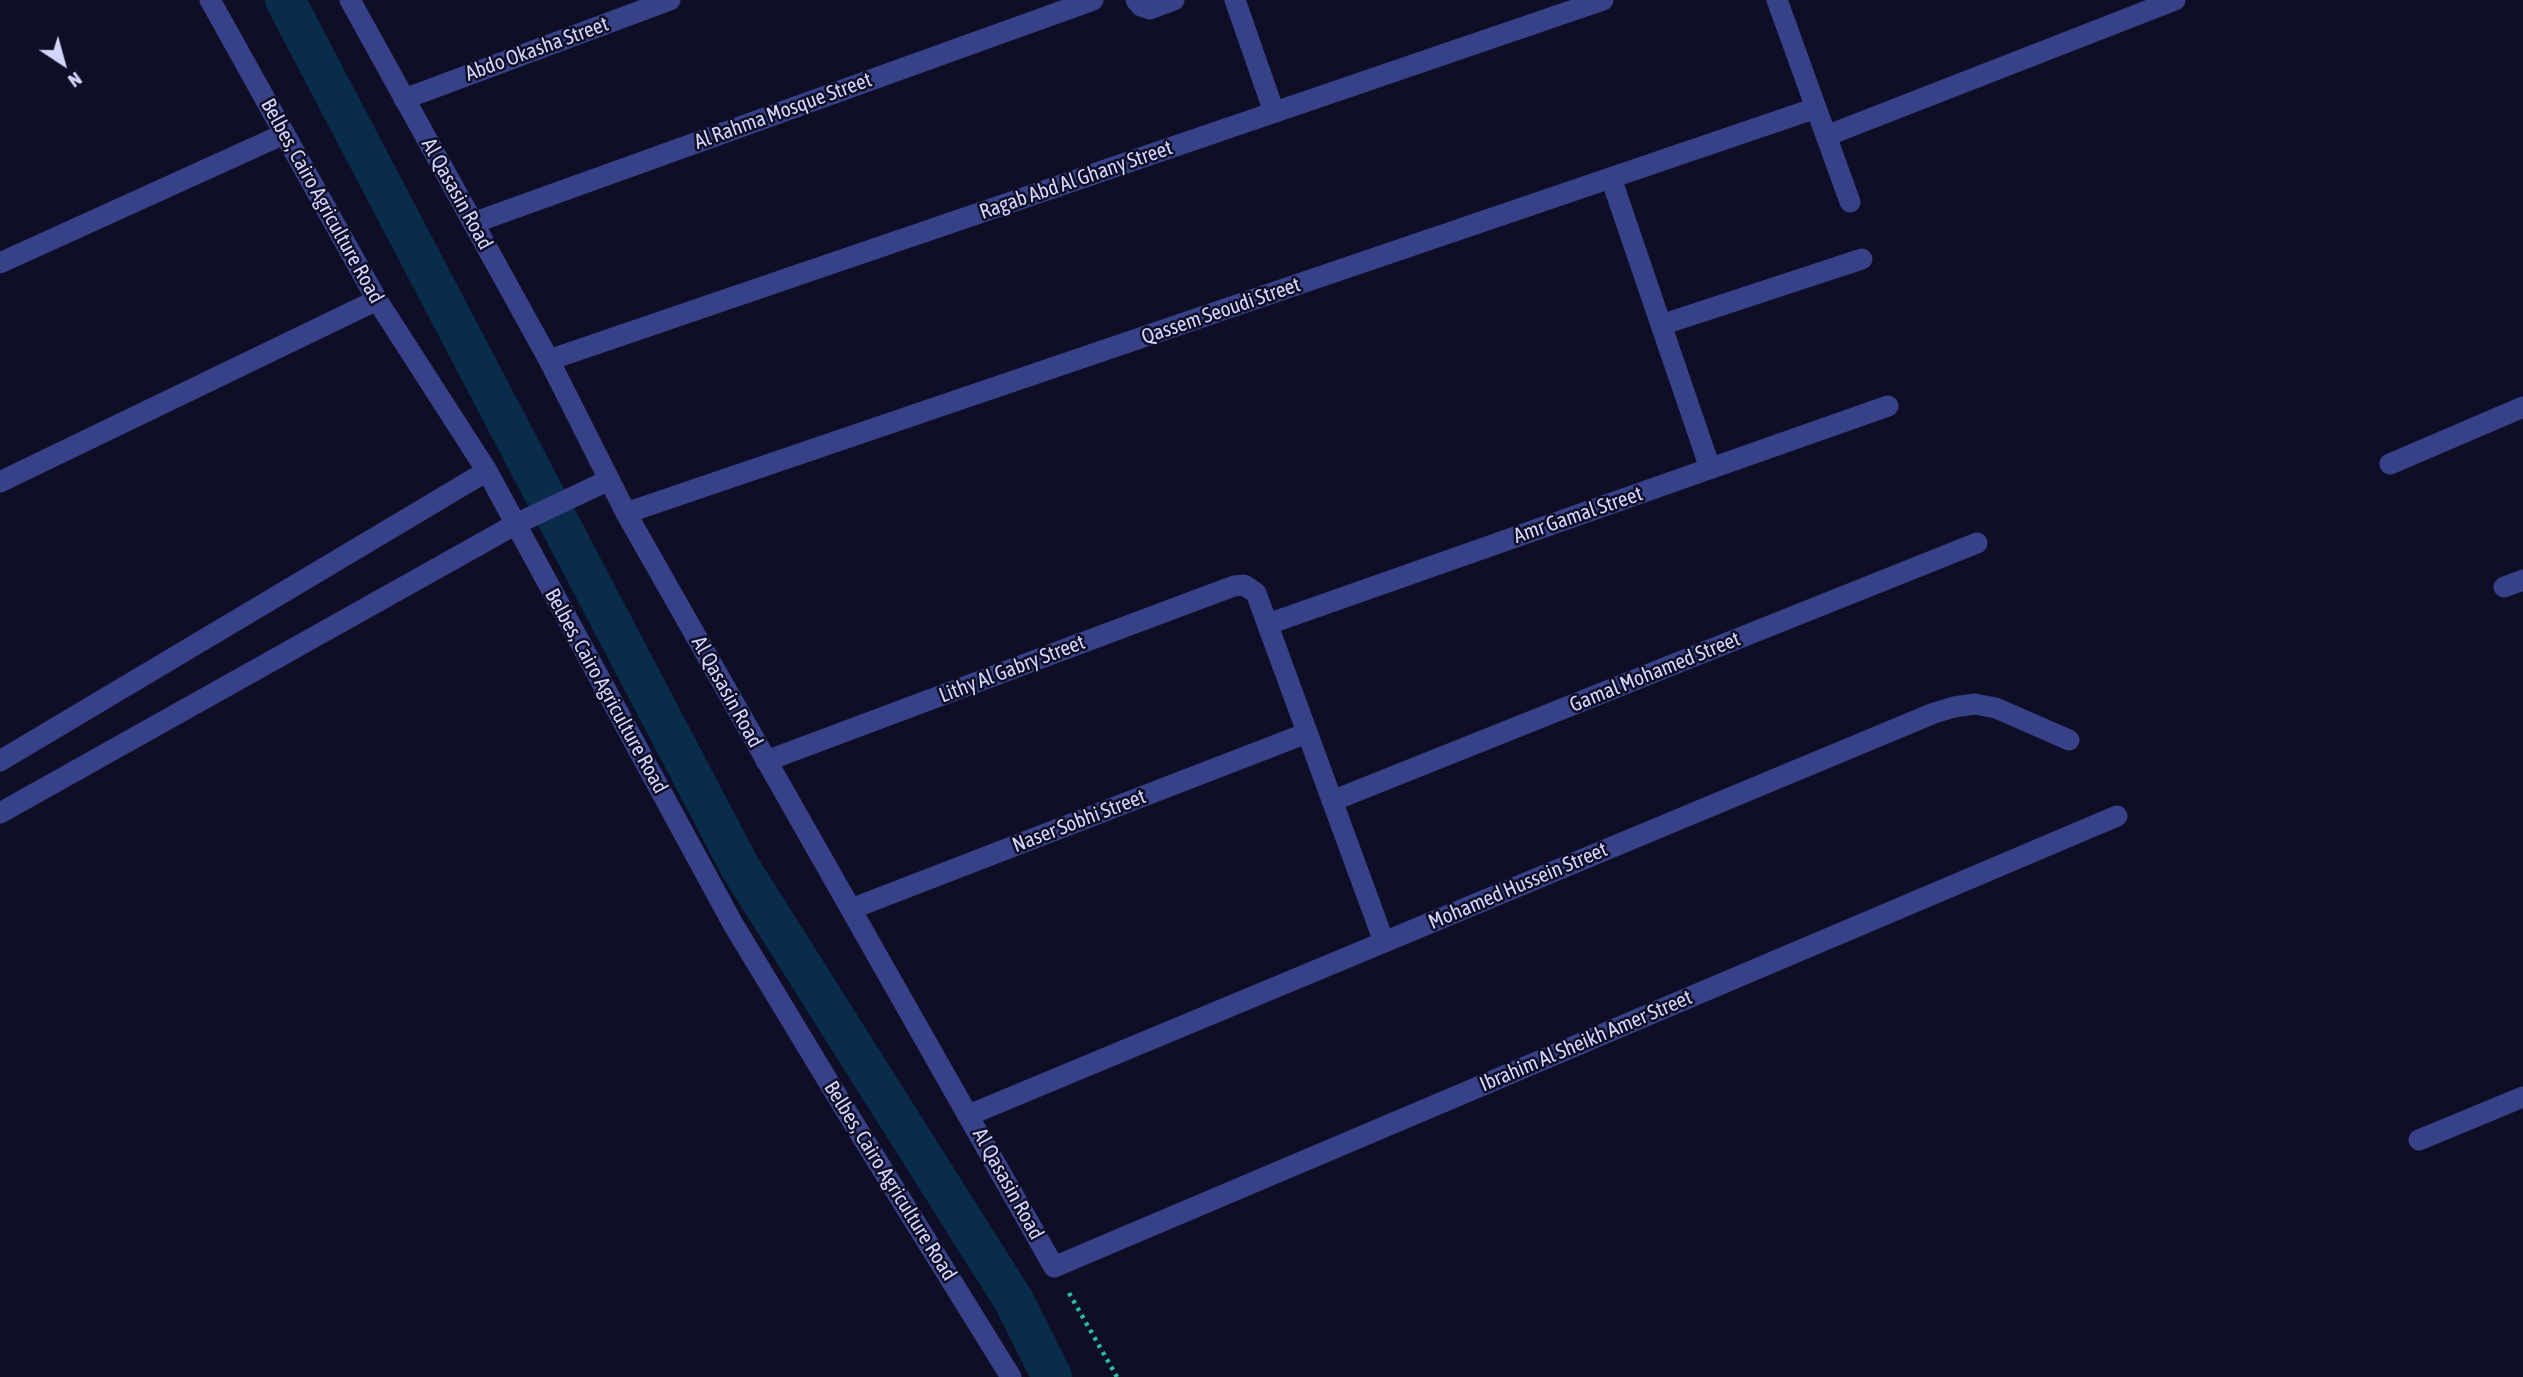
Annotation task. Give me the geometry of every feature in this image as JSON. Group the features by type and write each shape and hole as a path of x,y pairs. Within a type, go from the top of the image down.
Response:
{"street":[{"name":"Belbes, Cairo Agriculture Road","path":"210,0 377,300 487,471 733,923 1011,1377"},
{"name":"Al Qasasin Road","path":"349,0 549,360 626,513 1054,1266"},
{"name":"Abdo Okasha Street","path":"404,99 670,0"},
{"name":"Al Rahma Mosque Street","path":"473,223 1093,0"},
{"path":"1136,0 1150,9 1174,0"},
{"path":"1235,0 1274,113"},
{"name":"Ragab Abd Al Ghany Street","path":"549,360 1603,0"},
{"path":"1777,0 1850,202"},
{"path":"1826,136 2175,0"},
{"name":"Qassem Seoudi Street","path":"626,513 1816,108"},
{"path":"0,263 284,134"},
{"path":"1611,178 1710,468"},
{"path":"1661,325 1862,259"},
{"path":"0,482 377,300"},
{"name":"Amr Gamal Street","path":"1268,624 1888,406"},
{"path":"2390,464 2523,407"},
{"path":"0,761 487,471"},
{"path":"0,813 516,524 609,480"},
{"name":"Gamal Mohamed Street","path":"1332,801 1977,543"},
{"name":"Lithy Al Gabry Street","path":"766,761 1234,586 1244,585 1256,593 1268,624"},
{"path":"1268,624 1384,942"},
{"name":"Mohamed Hussein Street","path":"969,1115 1954,707 1975,704 1996,708 2069,740"},
{"name":"Naser Sobhi Street","path":"851,909 1307,733"},
{"name":"Ibrahim Al Sheikh Amer Street","path":"1054,1266 2117,816"},
{"path":"2419,1140 2523,1097"}],"path":[{"path":"1054,1266 1117,1377"}],"waterway":[{"path":"285,0 740,867 1014,1301 1052,1377"}]}
